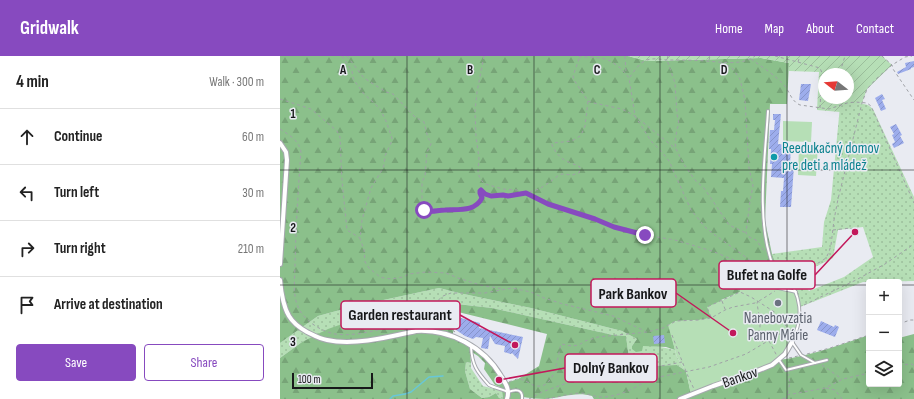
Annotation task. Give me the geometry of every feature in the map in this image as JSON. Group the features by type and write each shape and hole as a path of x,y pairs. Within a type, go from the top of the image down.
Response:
{"street":[{"path":"280,143 286,152 287,160 280,264"},
{"path":"280,280 288,315 297,326 320,338 336,342 354,342 416,331 430,332 452,337 482,352 491,361 506,383 508,392 507,399"},
{"name":"Bankov","path":"680,399 713,386 757,372 772,365 785,354 792,342"}],"lane":[{"path":"768,111 763,178 763,221 769,255 772,263"},
{"path":"796,292 772,286 762,281 762,269 765,265 772,263 776,264 791,281 796,292 800,307 800,318 792,342 801,355 815,363"},
{"path":"471,346 474,366 487,384 492,387 504,389 508,392 515,390 518,391 522,394 522,399"},
{"path":"779,360 786,370 827,360"}],"path":[{"path":"342,56 352,71 353,78 356,83 364,94 380,109 392,138 385,156 384,165 372,188 362,220 360,239 364,249 365,262 369,268 380,277 391,279 403,277 409,274 426,272 446,273 480,285 504,289"},
{"path":"348,56 364,78 386,92 393,94 415,117 424,122 431,144 427,152 425,176 422,182 422,208 432,212 470,208 475,206 481,201 481,190 485,194 491,196 508,196 526,193 540,189 559,175 572,175 579,173 580,167 559,157 552,144 572,140 580,136 585,126 588,101"},
{"path":"484,56 474,111 479,158 478,172 482,181 486,184 518,190 548,204 595,219 614,227 645,235 675,240 712,251 741,263 756,266"},
{"path":"676,149 635,116 622,109 588,101 574,80 573,76 580,56 608,60 626,73 629,78 635,116 651,141 669,160 692,210 706,228 762,269"},
{"path":"625,56 626,73"},
{"path":"668,56 667,60 675,83 677,114 680,124 677,129 675,143 676,149 683,163 695,180 704,188 729,225 746,233 749,238 756,240 769,255"},
{"path":"708,61 710,56"},
{"path":"629,78 646,60 734,63 751,59 754,56"},
{"path":"775,56 820,68 822,73 820,108"},
{"path":"797,62 800,56"},
{"path":"841,68 845,56"},
{"path":"882,56 892,65 893,69 914,100"},
{"path":"791,281 794,276 826,258 829,252 838,199 862,103 867,89 892,65 906,56 912,56"},
{"path":"751,59 771,73 784,85 796,103 800,105 829,109 855,102 867,103 871,106 914,203"},
{"path":"721,63 734,69 740,80 745,100 749,168 753,186 746,233"},
{"path":"280,99 311,108 337,131 340,137 342,181 348,230 360,239"},
{"path":"280,129 297,143 301,152 296,230 295,290 296,301 304,317 310,323 337,334 371,331 427,315 435,317 448,326"},
{"path":"833,230 851,228"},
{"path":"800,307 885,264 914,244"},
{"path":"772,263 772,286"},
{"path":"740,292 739,288 747,278"},
{"path":"427,315 435,303 443,296 451,293 485,293 512,288 531,292 563,304 613,316 647,332"},
{"path":"506,383 518,379 538,386 545,385 554,372 561,344 572,346 579,345 585,341 598,337 647,332 663,328 676,321 711,318 733,307 756,303 780,288"},
{"path":"711,318 707,307 740,292 758,301 776,313 786,324 792,342"},
{"path":"721,300 725,310"},
{"path":"758,301 760,328 757,337 759,340 765,342"},
{"path":"902,323 914,320"},
{"path":"399,324 406,333"},
{"path":"546,399 580,393 600,397 612,395 630,390 654,378 709,367 746,354 788,328"},
{"path":"672,335 696,393"},
{"path":"768,341 779,360 830,348 866,336"},
{"path":"529,399 542,392 564,384 605,372 651,368 682,362"},
{"path":"815,363 823,366 843,379"},
{"path":"902,365 912,364 914,366"},
{"path":"782,399 786,398 790,382 786,370"},
{"path":"787,395 825,388 843,379 866,374"},
{"path":"825,388 835,390 842,399"}],"green space":[{"path":"280,56 628,56 647,61 761,58 789,63 787,104 770,104 765,221 772,254 776,264 770,263 762,269 756,266 740,292 721,300 711,318 676,321 669,325 675,350 666,347 643,346 642,351 636,352 632,349 632,346 637,339 622,331 531,308 439,288 351,307 318,316 280,343"},
{"path":"628,56 882,56 892,65 867,89 862,103 854,103 854,68 818,68 818,72 789,71 789,63 761,58 647,61"},
{"path":"818,91 818,104 846,104 840,106 840,112 817,110"},
{"path":"855,102 868,105 873,109 914,197 914,281 902,281 902,279 866,279 866,282 800,307 791,281 776,264 772,254 822,247 824,222 831,200 840,106 845,104 854,104","holes":["863,227 873,257 844,277 809,291 799,278 811,269 833,258 838,230"]},
{"path":"783,121 812,122 811,142 783,141"},
{"path":"799,145 818,146 816,176 798,175"},
{"path":"756,266 762,269 761,275 765,282 776,287 796,292 800,313 797,330 788,349 772,365 691,395 686,371 677,357 668,325 676,321 711,318 707,307 740,292 739,288"},
{"path":"439,288 531,308 622,331 637,339 632,346 654,346 675,350 677,357 686,371 677,365 648,366 642,359 639,365 630,366 626,336 613,335 492,308 458,304 452,325 423,302 372,318 359,318 302,342 280,358 280,343 318,316 351,307"},
{"path":"423,302 452,324 457,304 492,308 613,335 626,336 630,366 639,365 642,359 646,359 648,366 677,365 686,371 691,394 777,364 779,360 813,353 866,336 866,387 902,387 902,337 914,334 914,399 594,399 592,396 580,394 545,399 523,397 522,399 503,399 280,399 280,358 302,342 328,329 359,318 372,318","holes":["458,312 547,334 539,366 518,379 506,383 487,357 452,337","470,351 485,363 484,369 495,385 500,387 503,399 499,398 496,393 489,397 482,398 470,389 465,371 466,362 471,363"]},
{"path":"466,362 471,363 471,368 483,386 502,391 503,399 499,398 496,393 489,397 482,398 470,389 465,371"}],"building":[{"path":"914,61 914,67 898,74 897,72 906,67 905,63"},
{"path":"801,84 811,84 808,101 799,100"},
{"path":"882,94 885,99 882,100 886,109 881,111 875,98"},
{"name":"Reedukačný domov pre deti a mládež","path":"773,114 781,114 778,144 791,145 790,166 794,166 791,207 780,207 784,178 771,177 771,149 769,149 770,130 774,130 775,120 773,120"},
{"path":"896,124 902,135 900,136 904,143 894,148 892,144 895,142 892,135 894,134 890,127"},
{"path":"461,318 480,323 479,328 523,337 518,359 512,353 504,352 505,346 495,344 490,336 488,349 481,348 483,338 476,337 473,339 456,330 457,322"},
{"path":"821,321 834,327 835,325 839,327 835,337 817,330"},
{"path":"664,335 665,343 654,344 653,336"}],"waterway":[{"path":"390,399 393,396 411,392 429,377 443,376"}],"place":[{"name":"Reedukačný domov pre deti a mládež","path":"774,157"},
{"name":"Bufet na Golfe","path":"855,232"},
{"name":"Nanebovzatia Panny Márie","path":"778,303"},
{"name":"Park Bankov","path":"733,333"},
{"name":"Garden restaurant","path":"515,345"},
{"name":"Dolný Bankov","path":"499,380"}],"route":[{"path":"424,210 427,212 432,212 470,208 481,201 481,190 485,194 491,196 508,196 526,193 548,204 595,219 614,227 645,235"}]}
